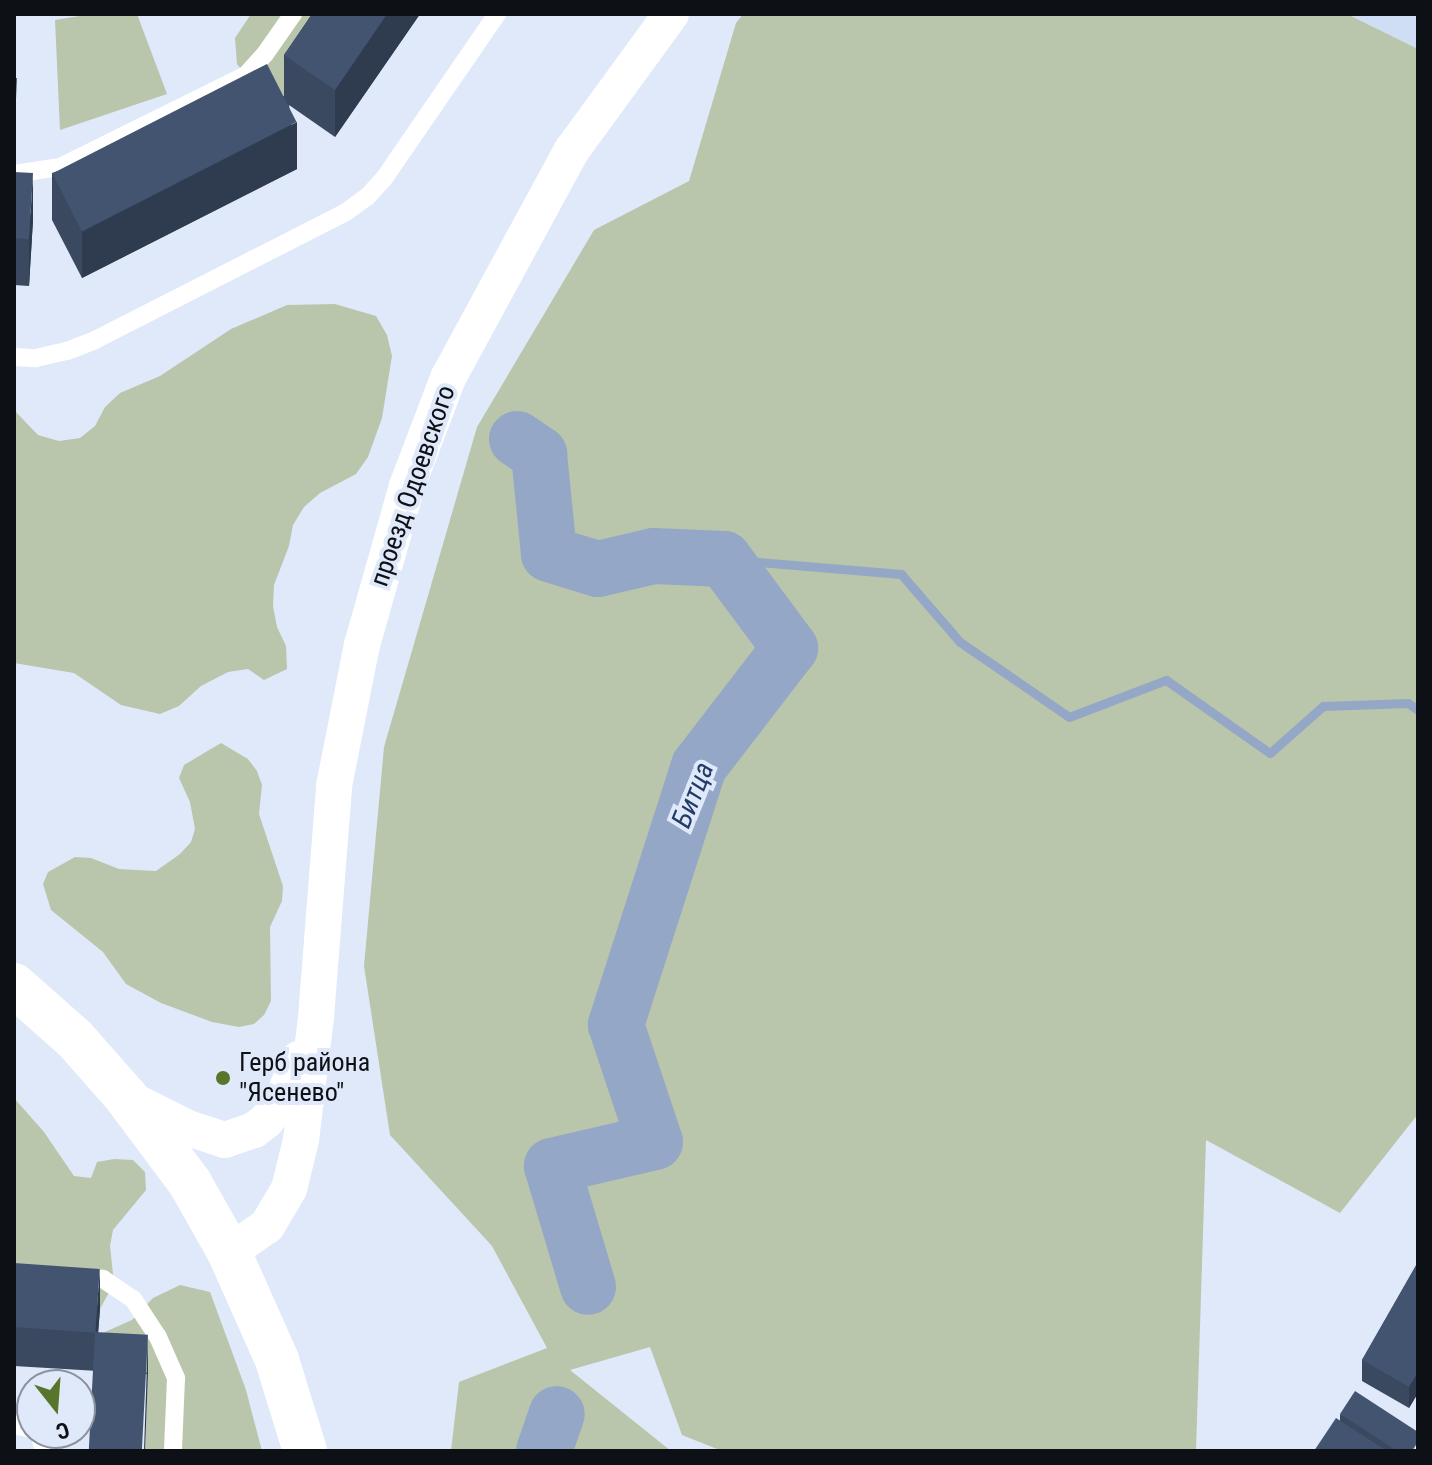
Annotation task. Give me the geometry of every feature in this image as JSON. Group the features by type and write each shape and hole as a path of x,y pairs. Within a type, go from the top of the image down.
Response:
{"street":[{"name":"проезд Одоевского","path":"229,1252 267,1226 289,1189 301,1140 316,1017 334,786 362,645 407,486 448,378 572,150 671,14"},
{"path":"14,985 75,1039 126,1097 190,1183 229,1252 277,1360 305,1451"},
{"name":"проезд Одоевского","path":"126,1097 200,1132 225,1140 239,1137 266,1121 281,1102 316,1017"}],"lane":[{"path":"14,174 60,167 246,75 293,14"},
{"path":"14,357 36,358 95,340 346,212 368,196 385,177 497,14"},
{"path":"60,1276 103,1279 133,1299 150,1325 176,1378 173,1451"}],"shaded area":[{"path":"1347,14 1418,14 1418,49"}],"green space":[{"path":"92,14 137,14 167,94 60,130 55,20"},
{"path":"251,14 345,14 284,102 253,85 237,64 235,38"},
{"path":"743,14 1347,14 1418,49 1418,1114 1340,1213 1206,1140 1196,1451 722,1451 682,1435 650,1347 570,1370 671,1451 451,1451 459,1382 547,1348 492,1246 390,1135 364,966 384,747 477,427 594,230 689,181 736,23"},
{"path":"335,304 376,316 387,335 392,356 382,418 368,457 356,474 320,493 304,507 293,525 289,546 274,585 273,606 277,627 286,646 287,669 264,680 248,669 228,672 201,686 179,706 160,714 121,705 74,673 14,663 14,410 38,435 59,441 80,438 95,426 105,407 120,393 160,376 231,329 287,305"},
{"path":"221,743 248,759 257,771 262,785 259,814 283,886 282,901 270,927 271,1001 264,1015 254,1024 239,1027 212,1022 161,1003 126,984 103,952 51,910 43,884 48,872 75,857 91,858 119,869 156,871 180,854 191,842 195,829 190,802 179,778 184,765"},
{"path":"14,1098 44,1132 74,1176 91,1178 97,1162 114,1159 133,1160 145,1172 146,1190 113,1230 110,1246 114,1283 100,1309 14,1302"},
{"path":"180,1285 210,1292 246,1390 262,1451 145,1451 148,1374 98,1335 132,1320 153,1298"}],"building":[{"path":"312,14 387,14 335,90 284,55"},
{"path":"267,64 297,122 82,231 52,173"},
{"path":"14,78 17,78 15,120 14,120"},
{"path":"14,172 33,173 29,239 14,238"},
{"path":"1418,1262 1418,1372 1409,1387 1362,1360"},
{"path":"14,1263 100,1269 95,1333 14,1327"},
{"path":"95,1332 148,1335 142,1451 89,1451 96,1449"},
{"path":"1355,1391 1418,1432 1418,1442 1412,1451 1397,1451 1340,1414"},
{"path":"1336,1418 1387,1451 1314,1451"}],"waterway":[{"name":"Битца","path":"517,439 539,454 549,554 598,569 654,556 724,559 790,648 699,766 616,1025 655,1142 552,1166 588,1287"},
{"path":"724,559 901,574 960,642 1069,717 1166,680 1270,753 1323,706 1408,703 1418,710"},
{"name":"Битца","path":"544,1451 557,1414"}],"place":[{"name":"Герб района \"Ясенево\"","path":"223,1078"}]}
